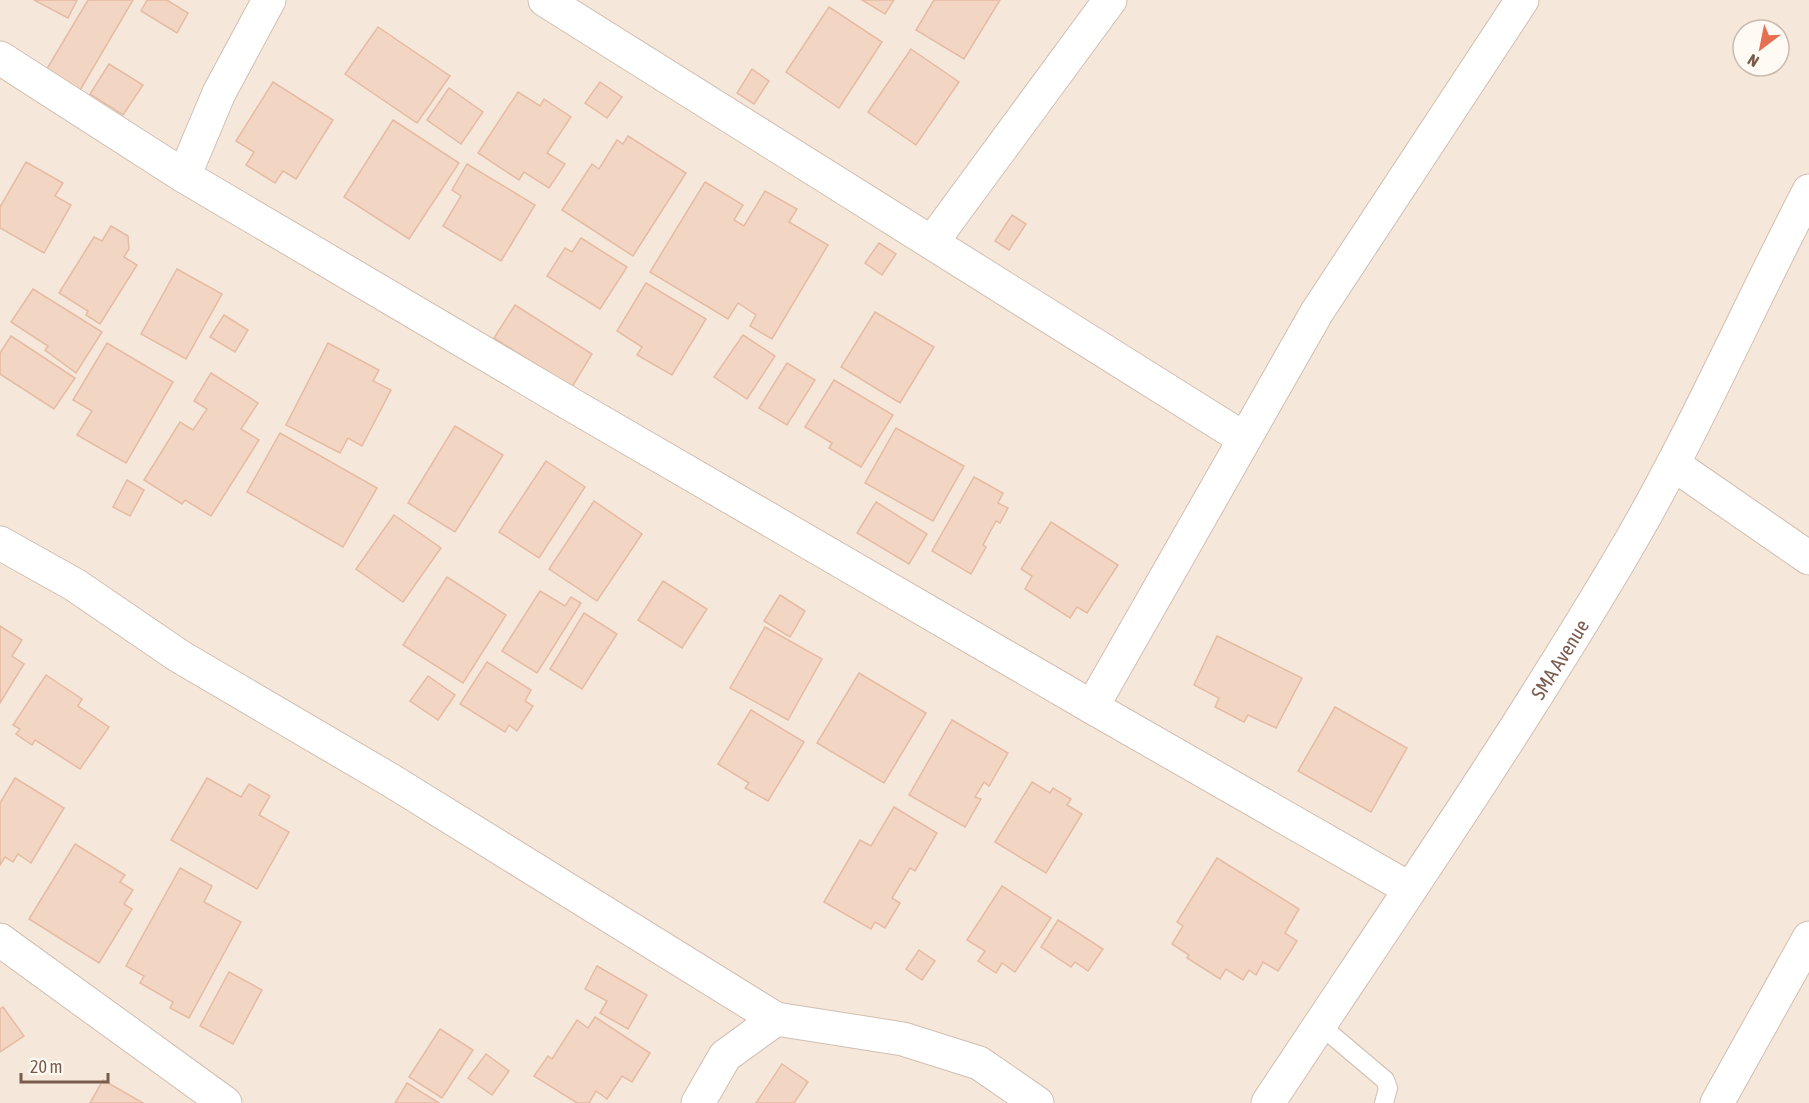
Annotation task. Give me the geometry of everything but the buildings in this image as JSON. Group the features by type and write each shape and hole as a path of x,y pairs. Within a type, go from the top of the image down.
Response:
{"street":[{"path":"184,176 219,93 269,0"},
{"path":"545,0 1243,438"},
{"path":"932,242 1110,0"},
{"path":"1092,707 1243,438 1317,312 1522,0"},
{"path":"0,58 184,176 1092,707 1410,889"},
{"name":"SMA Avenue","path":"1268,1103 1468,805 1621,559 1673,464 1809,191"},
{"path":"1673,464 1809,558"},
{"path":"0,543 75,585 178,657 392,781 776,1019 903,1039 979,1063 1037,1103"},
{"path":"1717,1103 1809,938"},
{"path":"0,940 225,1103"},
{"path":"698,1103 725,1056 776,1019"}],"lane":[{"path":"1320,1025 1385,1080 1388,1088 1384,1103"}],"shaded area":[{"path":"0,0 1809,0 1809,1103 0,1103"}]}
